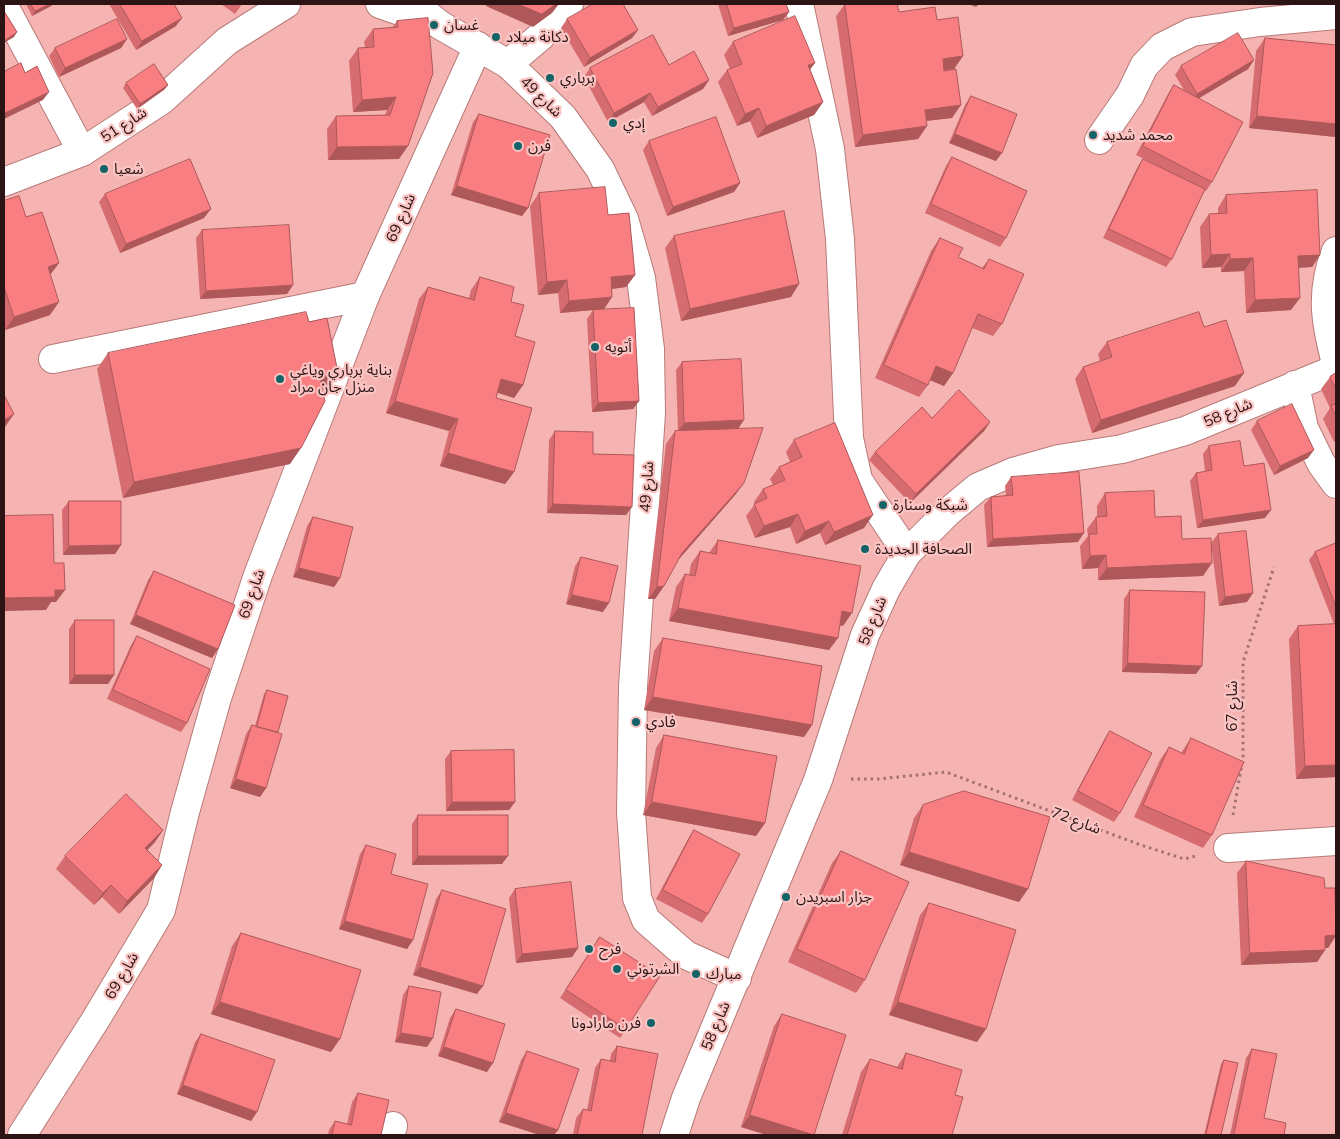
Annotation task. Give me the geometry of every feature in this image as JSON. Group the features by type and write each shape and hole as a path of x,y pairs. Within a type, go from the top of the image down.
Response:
{"street":[{"name":"شارع 51","path":"227,41 254,4"},
{"name":"شارع 51","path":"4,182 82,152 162,100 227,41 286,4"},
{"path":"380,4 440,25"},
{"path":"414,4 440,25"},
{"path":"508,64 540,36 569,4"},
{"path":"799,4 830,149 839,230 849,438 858,480 907,553"},
{"path":"4,6 82,152"},
{"path":"1100,140 1130,95 1144,66 1162,47 1192,32 1336,15"},
{"name":"شارع 49","path":"440,25 508,64 563,117 600,169 624,218 641,278 650,349 651,413 634,687 630,812 637,898 646,920 686,955 737,978"},
{"name":"شارع 69","path":"22,1135 96,1019 161,910 184,812 220,689 265,557 365,296 478,46"},
{"path":"1336,251 1330,265 1324,294 1327,329 1336,363"},
{"path":"53,358 365,296"},
{"name":"شارع 58","path":"674,1135 686,1098 818,780 865,635 886,589 907,553 948,512 978,487 1013,472 1059,459 1122,449 1185,431 1336,369"},
{"path":"1295,385 1304,428 1321,463 1336,484"},
{"path":"1228,848 1336,841"}],"path":[{"name":"شارع 67","path":"1228,848 1243,756 1243,662 1274,566"},
{"name":"شارع 72","path":"818,780 879,779 946,772 1138,844 1184,859 1228,848"}],"building":[{"path":"31,4 50,4 35,11"},
{"path":"120,4 174,4 182,18 142,41"},
{"path":"518,4 556,4 542,14"},
{"path":"593,4 623,4 638,30 590,58 567,19"},
{"path":"727,4 786,4 789,12 734,28"},
{"path":"845,4 897,4 899,12 935,7 937,20 958,17 963,56 943,59 944,71 956,69 961,105 925,110 927,126 863,135"},
{"path":"4,11 17,32 4,41"},
{"path":"795,16 815,63 808,65 823,102 766,126 759,108 745,114 727,70 742,64 733,42"},
{"path":"428,18 433,73 408,146 337,147 336,116 390,115 396,97 362,100 358,48 374,47 373,29 398,27 397,21"},
{"path":"117,19 127,39 65,68 55,48"},
{"path":"1238,33 1254,60 1197,94 1181,66"},
{"path":"653,35 669,65 694,51 709,80 658,107 650,93 614,113 590,68"},
{"path":"1265,38 1336,45 1336,124 1257,116"},
{"path":"21,63 25,73 37,66 49,92 5,113 4,72"},
{"path":"154,64 168,85 140,104 126,83"},
{"path":"1174,85 1243,122 1212,182 1143,146"},
{"path":"971,96 1017,114 1002,153 955,134"},
{"path":"479,114 550,135 528,208 457,186"},
{"path":"716,117 740,183 673,207 649,141"},
{"path":"952,157 1027,191 1006,238 931,204"},
{"path":"190,159 211,209 126,244 105,194"},
{"path":"1143,159 1205,189 1172,259 1109,229"},
{"path":"605,187 608,215 629,213 635,275 611,277 612,297 569,301 567,280 547,282 539,193"},
{"path":"1317,190 1320,255 1298,256 1300,298 1255,300 1253,258 1230,259 1230,254 1211,255 1209,214 1227,213 1226,195"},
{"path":"19,196 26,217 42,212 59,263 48,267 59,302 14,317 4,287 4,201"},
{"path":"784,211 799,284 690,309 674,236"},
{"path":"289,225 293,285 206,291 202,230"},
{"path":"940,238 963,248 958,257 984,269 989,259 1024,274 1002,324 978,314 953,373 936,366 928,385 884,365"},
{"path":"480,277 514,287 511,302 524,305 515,336 535,342 523,385 501,379 496,398 532,408 514,472 448,453 458,419 395,401 428,287 474,300"},
{"path":"634,308 639,401 598,403 593,310"},
{"path":"306,312 309,322 327,318 338,373 320,377 325,401 301,448 134,482 108,353"},
{"path":"1199,312 1204,327 1226,320 1244,373 1101,420 1083,367 1112,357 1107,342"},
{"path":"741,359 744,420 684,423 682,362"},
{"path":"1336,373 1336,389 1330,377"},
{"path":"959,390 990,422 916,494 875,452 922,407 932,418"},
{"path":"4,395 14,414 4,420"},
{"path":"1292,404 1314,450 1280,466 1257,421"},
{"path":"1336,404 1336,416 1331,406"},
{"path":"835,423 873,515 834,532 829,521 805,531 798,514 764,526 754,504 767,498 763,489 785,480 779,467 802,457 794,440"},
{"path":"763,428 744,483 682,553 664,586 657,587 675,431"},
{"path":"555,431 593,432 593,454 634,455 632,507 553,504"},
{"path":"1240,441 1244,466 1264,463 1271,510 1203,520 1196,473 1212,470 1209,446"},
{"path":"1079,472 1084,533 993,539 991,497 1013,495 1011,477"},
{"path":"1154,491 1155,517 1181,516 1182,539 1211,538 1212,563 1107,568 1106,555 1090,556 1089,534 1097,534 1096,517 1107,516 1105,493"},
{"path":"69,501 121,501 121,545 69,546"},
{"path":"53,515 54,563 64,563 65,590 55,590 55,597 4,598 4,516"},
{"path":"313,517 353,527 340,578 299,568"},
{"path":"1246,531 1253,593 1225,597 1218,534"},
{"path":"718,540 861,566 852,613 842,611 838,638 678,608 685,574 695,576 700,551 716,554"},
{"path":"1336,543 1336,607 1315,552"},
{"path":"581,557 618,566 609,603 572,595"},
{"path":"154,571 235,605 218,649 136,615"},
{"path":"1130,590 1205,592 1202,666 1128,663"},
{"path":"75,620 114,620 114,675 75,675"},
{"path":"1336,624 1336,765 1305,766 1298,626"},
{"path":"137,636 210,669 187,723 113,690"},
{"path":"663,638 822,666 812,725 653,697"},
{"path":"267,690 288,696 278,732 257,727"},
{"path":"252,725 282,734 266,788 236,779"},
{"path":"1110,731 1152,753 1120,813 1078,791"},
{"path":"664,735 777,756 765,823 652,802"},
{"path":"1191,738 1244,762 1212,835 1143,805 1169,747 1184,754"},
{"path":"514,750 515,802 452,802 451,751"},
{"path":"964,791 1050,817 1028,889 909,852 923,805"},
{"path":"126,794 163,830 145,848 162,865 127,901 111,885 103,893 65,856"},
{"path":"418,815 508,815 508,856 418,856"},
{"path":"694,830 740,854 708,914 663,890"},
{"path":"366,845 396,854 391,874 428,884 413,940 345,921"},
{"path":"841,851 909,882 865,980 797,949"},
{"path":"1246,861 1324,878 1325,888 1335,888 1336,935 1325,936 1325,950 1250,953"},
{"path":"571,882 578,948 522,954 515,889"},
{"path":"442,890 506,909 483,986 420,967"},
{"path":"929,903 1016,930 986,1029 898,1002"},
{"path":"241,933 361,970 340,1039 220,1002"},
{"path":"600,937 660,976 626,1029 566,990"},
{"path":"409,986 441,992 433,1038 401,1033"},
{"path":"456,1009 505,1024 493,1063 444,1047"},
{"path":"782,1014 846,1035 814,1135 750,1115"},
{"path":"201,1034 275,1060 257,1112 183,1085"},
{"path":"617,1046 658,1054 642,1135 577,1135 583,1109 591,1111 601,1059 615,1062"},
{"path":"1252,1049 1277,1054 1264,1118 1286,1123 1284,1135 1234,1135"},
{"path":"527,1051 579,1069 558,1130 506,1113"},
{"path":"906,1053 962,1070 955,1095 963,1097 952,1135 847,1135 870,1059 902,1069"},
{"path":"1224,1060 1238,1063 1221,1135 1206,1135"},
{"path":"358,1093 389,1100 381,1135 332,1135 335,1121 351,1125"}],"place":[{"name":"غسان","path":"434,25"},
{"name":"دكانة ميلاد","path":"496,37"},
{"name":"برباري","path":"550,78"},
{"name":"إدي","path":"613,123"},
{"name":"محمد شديد","path":"1093,135"},
{"name":"فرن","path":"518,146"},
{"name":"شعيا","path":"104,169"},
{"name":"أتويه","path":"595,347"},
{"name":"بناية برباري وياغي منزل جان مراد","path":"280,379"},
{"name":"شبكة وسنارة","path":"883,505"},
{"name":"الصحافة الجديدة","path":"865,549"},
{"name":"فادي","path":"636,722"},
{"name":"جزار اسبريدن","path":"786,897"},
{"name":"فرح","path":"589,949"},
{"name":"الشرتوني","path":"617,969"},
{"name":"مبارك","path":"696,974"},
{"name":"فرن مارادونا","path":"651,1023"}]}
